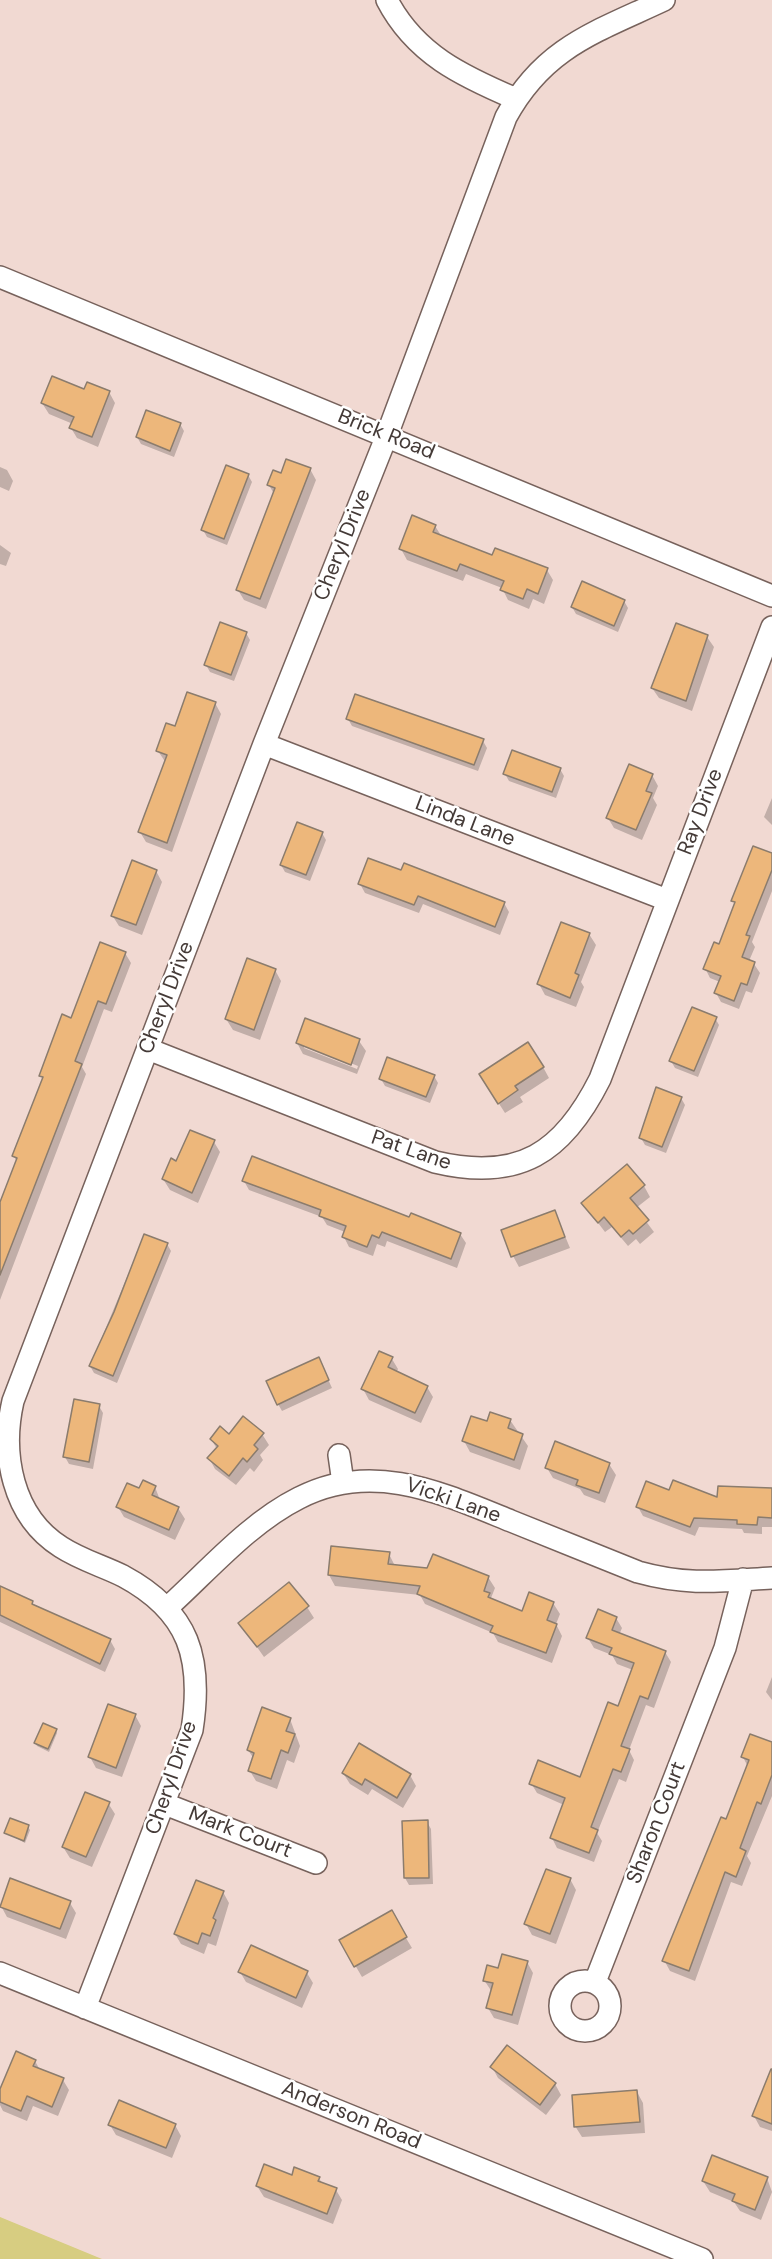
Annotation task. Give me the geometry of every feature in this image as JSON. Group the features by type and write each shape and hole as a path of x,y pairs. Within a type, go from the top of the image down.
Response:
{"street":[{"path":"387,0 396,17 413,39 436,60 454,71 516,99"},
{"name":"Cheryl Drive","path":"85,2008 192,1730 197,1684 191,1651 177,1621 167,1608 124,1577 60,1547 30,1517 7,1485 7,1447 13,1401 264,744 387,435 493,151 516,99 536,72 572,44 664,0"},
{"name":"Brick Road","path":"0,277 772,596"},
{"name":"Ray Drive","path":"631,997 772,627"},
{"name":"Linda Lane","path":"264,744 667,900"},
{"name":"Pat Lane","path":"148,1049 435,1162 459,1168 501,1167 532,1157 549,1148 565,1135 580,1117 600,1079 631,997"},
{"path":"339,1455 343,1483"},
{"name":"Vicki Lane","path":"167,1608 258,1526 283,1507 316,1490 343,1483 374,1479 437,1491 638,1572 661,1579 693,1583 772,1578"},
{"name":"Sharon Court","path":"595,1982 725,1648 743,1579"},
{"name":"Mark Court","path":"165,1804 316,1863"},
{"name":"Anderson Road","path":"0,1973 702,2259"},
{"path":"584,1980 595,1982 608,1995 610,2013 599,2028 582,2032 571,2028 564,2020 560,2010 560,2000 565,1990 574,1983 584,1980"}],"shaded area":[{"path":"0,2217 102,2259 0,2259"}],"building":[{"path":"52,376 84,389 87,382 110,391 92,437 69,428 74,417 41,403"},
{"path":"146,410 181,423 170,451 136,437"},
{"path":"286,459 311,468 260,599 236,590 275,488 267,485 273,470 281,473"},
{"path":"226,465 249,474 224,539 201,530"},
{"path":"412,515 436,525 433,532 492,555 495,548 548,568 538,594 527,589 523,599 500,590 504,581 460,564 457,571 399,549"},
{"path":"582,581 625,600 614,626 571,607"},
{"path":"220,622 247,632 231,675 204,665"},
{"path":"676,623 708,635 686,701 651,688"},
{"path":"187,692 216,702 167,843 138,832 167,755 156,751 166,723 175,726"},
{"path":"355,694 484,739 474,765 346,719"},
{"path":"512,750 561,768 552,792 503,774"},
{"path":"629,764 653,774 646,791 652,793 636,830 606,818"},
{"path":"297,822 323,832 306,875 280,865"},
{"path":"753,846 772,853 772,870 746,935 750,936 742,957 755,962 747,985 741,983 734,1001 714,993 721,976 703,969 714,942 719,944 735,902 731,901"},
{"path":"368,858 401,870 404,863 505,902 495,927 418,896 414,905 358,884"},
{"path":"132,860 157,870 136,925 111,916"},
{"path":"561,922 590,933 575,973 579,975 570,998 537,984"},
{"path":"100,942 126,952 106,1004 98,1001 75,1061 82,1064 0,1275 0,1202 17,1158 12,1156 43,1077 39,1076 62,1014 71,1018"},
{"path":"247,958 276,969 254,1030 225,1019"},
{"path":"692,1007 717,1017 694,1071 669,1061"},
{"path":"305,1018 360,1039 351,1065 296,1043"},
{"path":"528,1042 544,1067 515,1086 518,1090 498,1104 479,1074"},
{"path":"387,1057 435,1075 426,1097 379,1079"},
{"path":"656,1087 682,1097 662,1147 639,1138"},
{"path":"190,1130 215,1140 192,1193 162,1179 171,1158 176,1161"},
{"path":"252,1156 409,1217 411,1213 461,1233 451,1259 382,1232 379,1238 372,1235 367,1247 342,1237 346,1226 319,1216 321,1210 242,1181"},
{"path":"627,1164 645,1185 630,1198 649,1220 633,1234 629,1230 621,1237 604,1217 598,1223 581,1203"},
{"path":"555,1210 565,1237 511,1257 501,1230"},
{"path":"144,1234 168,1243 113,1376 89,1366 114,1312"},
{"path":"379,1351 393,1357 388,1367 428,1386 415,1413 361,1389"},
{"path":"319,1357 329,1380 277,1405 266,1381"},
{"path":"74,1399 100,1404 89,1462 63,1457"},
{"path":"490,1412 511,1419 508,1428 523,1434 514,1460 462,1441 471,1416 487,1421"},
{"path":"243,1416 264,1433 254,1445 258,1449 247,1462 243,1458 229,1476 207,1458 218,1446 210,1439 220,1426 229,1434"},
{"path":"555,1441 610,1463 599,1493 576,1485 578,1480 545,1468"},
{"path":"143,1480 156,1486 152,1495 179,1507 169,1530 116,1507 127,1483 139,1488"},
{"path":"673,1480 717,1497 718,1486 772,1488 772,1518 758,1517 757,1525 737,1524 737,1520 694,1518 690,1527 636,1507 646,1481 669,1490"},
{"path":"331,1546 390,1552 388,1564 427,1568 433,1554 489,1576 484,1591 490,1593 488,1597 522,1611 529,1592 554,1602 547,1620 557,1624 546,1653 490,1632 493,1626 417,1594 420,1586 328,1575"},
{"path":"289,1582 309,1606 257,1647 238,1623"},
{"path":"0,1586 33,1601 32,1604 111,1639 100,1664 0,1615"},
{"path":"598,1609 617,1617 612,1630 666,1651 648,1699 640,1696 621,1746 630,1749 621,1772 613,1769 591,1827 598,1830 589,1853 550,1838 565,1798 529,1784 538,1760 580,1777 608,1702 618,1706 634,1663 609,1654 612,1648 586,1638"},
{"path":"108,1704 136,1714 116,1768 88,1757"},
{"path":"262,1707 291,1718 286,1731 295,1734 288,1753 281,1750 271,1779 248,1771 254,1753 247,1750"},
{"path":"43,1723 57,1729 48,1749 34,1743"},
{"path":"750,1734 772,1742 772,1775 761,1804 757,1802 740,1848 746,1851 736,1877 725,1872 689,1971 662,1961 721,1817 726,1819 749,1760 741,1757"},
{"path":"359,1743 411,1774 397,1798 365,1779 362,1785 342,1773"},
{"path":"85,1792 110,1802 86,1857 62,1847"},
{"path":"10,1818 29,1825 24,1841 4,1833"},
{"path":"428,1820 429,1878 404,1878 402,1821"},
{"path":"546,1869 571,1878 550,1934 524,1924"},
{"path":"10,1878 71,1901 60,1929 0,1907"},
{"path":"196,1880 224,1891 213,1918 216,1920 210,1936 202,1933 198,1944 174,1934"},
{"path":"392,1910 407,1937 354,1967 339,1940"},
{"path":"251,1945 308,1971 296,1998 238,1972"},
{"path":"502,1954 528,1961 512,2015 486,2008 493,1983 483,1981 487,1965 498,1968"},
{"path":"507,2045 556,2083 540,2105 490,2067"},
{"path":"16,2051 36,2060 33,2066 64,2078 52,2107 27,2096 21,2111 0,2102 0,2089"},
{"path":"772,2069 772,2124 752,2116"},
{"path":"637,2090 640,2122 574,2127 572,2095"},
{"path":"119,2100 176,2124 166,2148 108,2125"},
{"path":"712,2155 768,2177 755,2210 732,2201 735,2194 702,2181"},
{"path":"264,2164 292,2175 294,2167 320,2177 318,2181 337,2188 327,2214 256,2186"}]}
